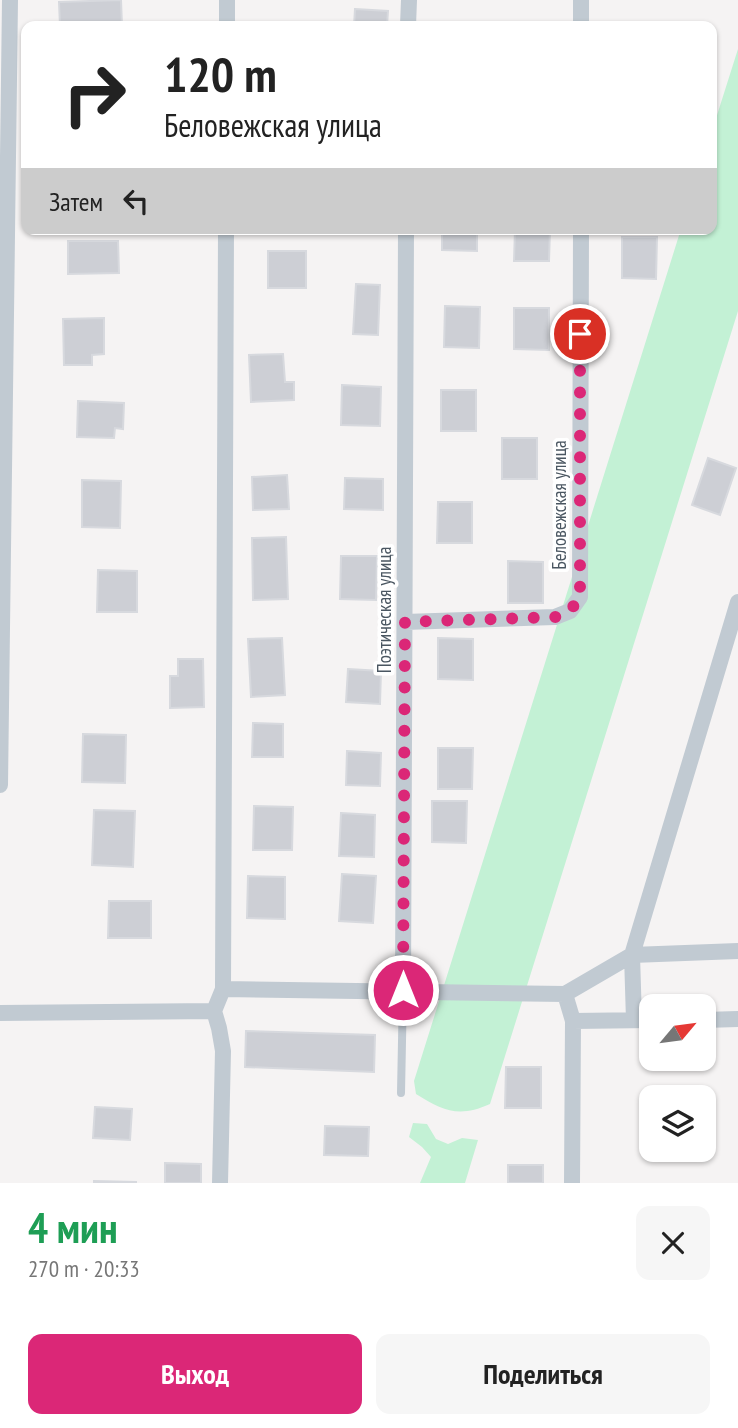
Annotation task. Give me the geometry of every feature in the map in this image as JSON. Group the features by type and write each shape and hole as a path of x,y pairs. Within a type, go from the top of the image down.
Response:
{"street":[{"path":"0,785 10,0"},
{"path":"227,0 227,21"},
{"path":"408,21 409,0"},
{"path":"581,0 581,21"},
{"path":"220,1183 222,1051 214,1011 223,989 226,235"},
{"name":"Поэтическая улица","path":"403,990 406,235"},
{"name":"Беловежская улица","path":"405,622 555,617 570,611 580,597 581,235"},
{"path":"634,1020 632,955 738,602"},
{"path":"223,989 565,994 632,955 738,951"},
{"path":"565,994 573,1021 572,1183"},
{"path":"0,1013 214,1011"},
{"path":"716,1020 738,1019"},
{"path":"573,1021 639,1020"}],"lane":[{"path":"401,1093 403,990"}],"green space":[{"path":"738,49 738,311 490,1104 469,1111 452,1111 416,1094 414,1081 679,235 717,235 717,115"},
{"path":"413,1123 427,1124 436,1139 448,1144 462,1138 478,1140 465,1183 420,1183 431,1157 409,1137"}],"building":[{"path":"121,0 122,21 60,21 59,2"},
{"path":"355,9 388,11 387,21 354,21"},
{"path":"442,235 477,235 477,251 442,250"},
{"path":"515,235 550,235 549,261 514,261"},
{"path":"622,237 657,237 656,279 622,278"},
{"path":"68,241 118,241 119,273 68,274"},
{"path":"268,251 306,251 306,288 268,288"},
{"path":"356,284 380,285 378,335 353,334"},
{"path":"445,306 480,307 479,348 444,347"},
{"path":"514,308 549,308 549,350 514,349"},
{"path":"104,318 104,354 92,355 92,365 64,365 63,319"},
{"path":"283,354 285,382 294,382 294,400 251,402 249,355"},
{"path":"342,385 381,387 380,426 341,425"},
{"path":"441,390 476,390 476,431 441,431"},
{"path":"78,401 124,403 123,429 115,428 114,438 77,437"},
{"path":"502,438 537,438 537,479 502,479"},
{"path":"708,458 736,468 720,515 692,505"},
{"path":"287,475 289,509 253,510 252,477"},
{"path":"345,478 383,479 383,510 344,509"},
{"path":"82,480 121,481 120,528 82,527"},
{"path":"438,502 472,502 472,543 437,543"},
{"path":"286,537 288,599 253,600 252,538"},
{"path":"341,556 377,556 376,600 340,599"},
{"path":"508,561 543,562 543,603 508,603"},
{"path":"98,570 137,571 137,612 97,612"},
{"path":"282,638 285,695 251,697 248,639"},
{"path":"438,638 473,639 473,680 438,679"},
{"path":"178,659 203,659 204,707 170,708 170,676 178,676"},
{"path":"348,669 381,671 380,704 346,702"},
{"path":"253,723 283,724 283,757 252,757"},
{"path":"83,734 126,735 125,783 82,782"},
{"path":"438,748 473,748 472,789 438,789"},
{"path":"347,751 381,753 380,786 346,785"},
{"path":"432,801 467,801 466,843 432,842"},
{"path":"254,806 293,807 292,850 253,850"},
{"path":"94,810 135,811 133,867 92,865"},
{"path":"341,813 375,815 374,857 339,856"},
{"path":"342,874 376,876 373,923 339,921"},
{"path":"248,876 285,877 285,919 247,918"},
{"path":"109,901 151,901 151,938 108,938"},
{"path":"246,1031 375,1035 374,1072 245,1067"},
{"path":"506,1067 541,1067 541,1108 505,1108"},
{"path":"95,1107 132,1109 130,1140 93,1138"},
{"path":"325,1126 369,1127 368,1156 324,1155"},
{"path":"165,1163 201,1164 201,1183 165,1183"},
{"path":"508,1165 543,1165 543,1183 508,1183"},
{"path":"136,1182 136,1183 94,1183"}],"route":[{"path":"403,990 405,622 555,617 570,611 580,597 580,334"}]}
